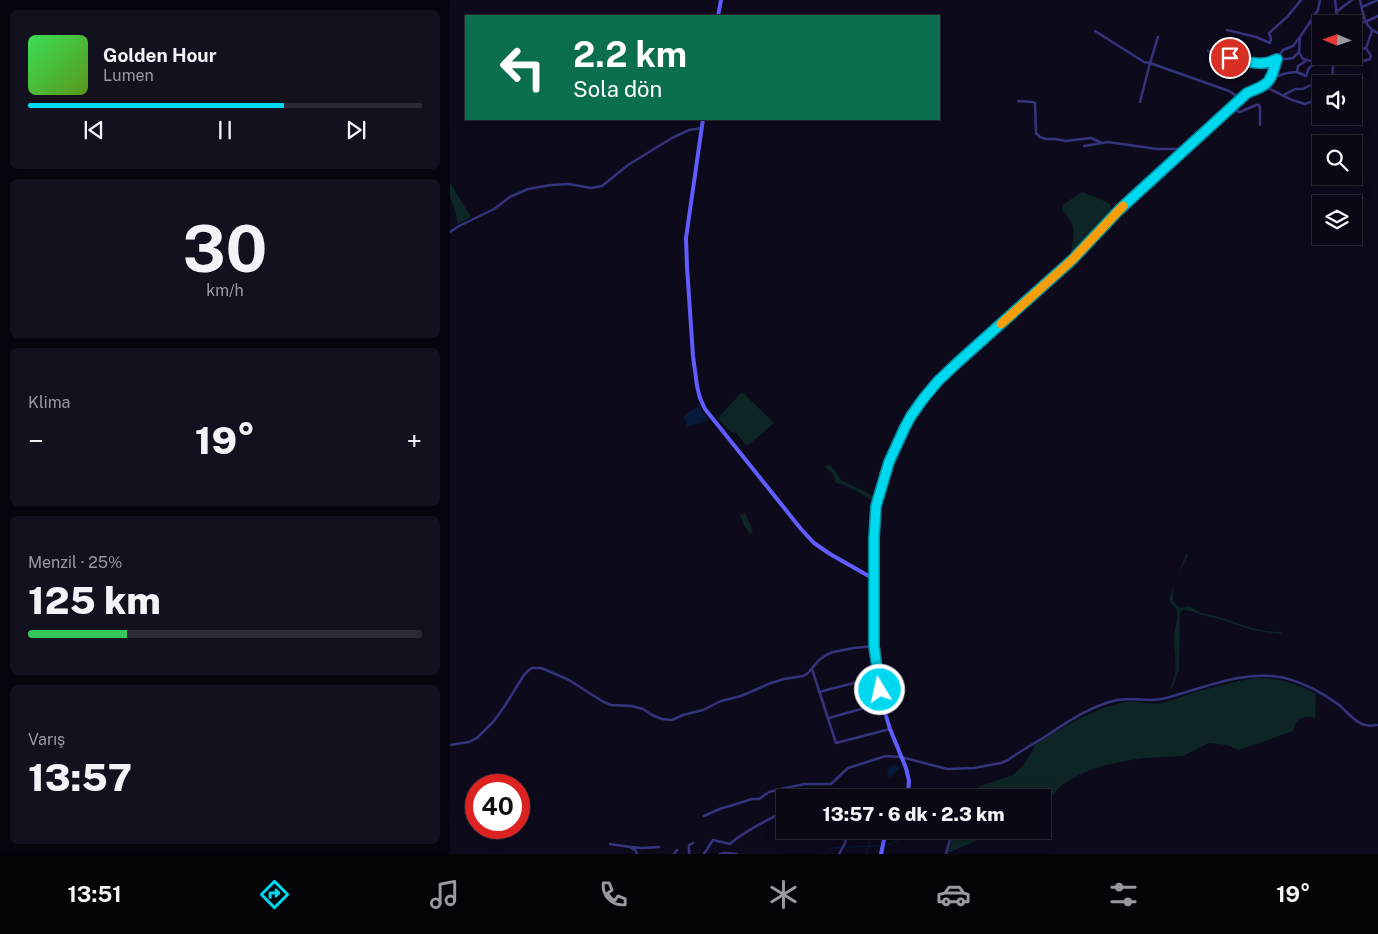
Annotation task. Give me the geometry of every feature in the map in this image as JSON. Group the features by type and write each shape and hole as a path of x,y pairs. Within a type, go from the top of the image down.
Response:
{"street":[{"path":"718,15 721,0"},
{"path":"1227,30 1256,37 1270,43 1269,33 1287,17 1301,0"},
{"path":"908,789 909,781 906,768 890,729 882,703 874,646 874,525 876,506 889,462 899,438 923,399 957,363 1072,260 1119,210 1238,101 1247,93 1264,86 1270,81 1277,59 1283,50 1293,46 1300,37 1318,10 1320,0"},
{"path":"1335,0 1337,15"},
{"path":"1336,12 1352,0"},
{"path":"1360,0 1365,22 1372,31 1378,33"},
{"path":"1362,7 1378,0"},
{"path":"1362,22 1378,16"},
{"path":"1095,31 1144,62 1229,91 1238,101"},
{"path":"1366,48 1372,31"},
{"path":"1140,102 1158,37"},
{"path":"1300,37 1299,52 1306,61"},
{"path":"1362,49 1366,48"},
{"path":"1362,61 1371,58 1366,48"},
{"path":"1208,51 1230,58 1264,63 1277,59 1286,60 1299,52"},
{"path":"1297,72 1298,66 1306,61 1312,60"},
{"path":"1271,78 1287,72 1297,72 1306,76 1309,68 1313,65"},
{"path":"1284,95 1295,89 1303,89 1308,85 1332,78 1333,65"},
{"path":"1264,86 1292,100 1305,104 1312,101"},
{"path":"1018,101 1034,102 1036,133 1043,139 1066,141 1091,138 1102,143"},
{"path":"1233,106 1240,112 1259,105 1260,125"},
{"path":"703,120 686,238 693,356 700,398 705,409 814,543 874,578"},
{"path":"450,232 494,209 510,197 528,189 569,184 591,188 602,186 628,165 672,138 689,130 702,128"},
{"path":"1084,146 1108,142 1157,149 1185,149"},
{"path":"450,745 469,742 478,738 504,708 526,672 532,668 541,668 568,680 610,705 632,706 643,709 652,716 672,720 703,710 721,701 741,696 771,683 803,676 818,661 833,652 874,646"},
{"path":"812,669 836,743 890,729"},
{"path":"704,816 722,808 752,799 759,799 769,792 806,784 831,784 848,768 886,756 901,757 947,769 1001,764 1067,722 1116,700 1134,698 1164,699 1240,677 1263,675 1284,678 1306,685 1339,705 1365,726 1377,725"},
{"path":"819,692 877,677"},
{"path":"828,718 882,703"},
{"path":"704,854 713,840 730,844 745,833 776,817"},
{"path":"839,854 846,839"},
{"path":"881,854 885,839"},
{"path":"946,854 950,839"},
{"path":"689,854 689,845 693,843"},
{"path":"610,844 642,848 659,847"},
{"path":"630,847 637,854"},
{"path":"674,854 677,850"},
{"path":"720,854 737,854"}],"green space":[{"path":"450,183 471,217 458,224 450,197"},
{"path":"1082,192 1110,204 1112,214 1075,254 1071,251 1074,234 1072,224 1062,210 1064,204"},
{"path":"742,392 774,423 747,446 736,433 730,432 718,418"},
{"path":"890,447 892,448 872,515 870,515 872,500 836,483 833,474 825,467 829,464 841,480 874,496"},
{"path":"745,513 753,531 750,534 740,515"},
{"path":"1186,554 1188,554 1178,575"},
{"path":"1178,575 1173,599 1182,608 1190,606 1196,611 1257,629 1281,632 1281,634 1252,630 1216,618 1182,610 1180,612 1179,670 1172,688 1169,689 1176,669 1174,635 1177,621 1176,609 1170,602 1170,596"},
{"path":"1255,678 1271,679 1302,687 1316,694 1315,718 1304,717 1298,721 1293,731 1239,750 1227,745 1209,743 1183,756 1142,758 1105,765 1085,772 1063,784 1051,797 1051,789 975,789 1013,775 1023,766 1034,745 1100,709 1124,702 1162,703 1232,682"},
{"path":"952,839 980,839 948,853"}],"water":[{"path":"699,405 708,420 687,427 684,416"},
{"path":"896,765 899,769 888,778 888,769"}],"waterway":[{"path":"866,854 870,839"},
{"path":"885,846 902,839"},
{"path":"845,847 881,846"},
{"path":"823,854 834,848 841,847"}],"slow traffic":[{"path":"1001,324 1072,260 1123,206"}],"route":[{"path":"880,690 874,646 874,525 876,506 889,462 911,416 938,381 1072,260 1119,210 1247,93 1264,86 1270,81 1277,59 1264,63 1230,58"}]}
